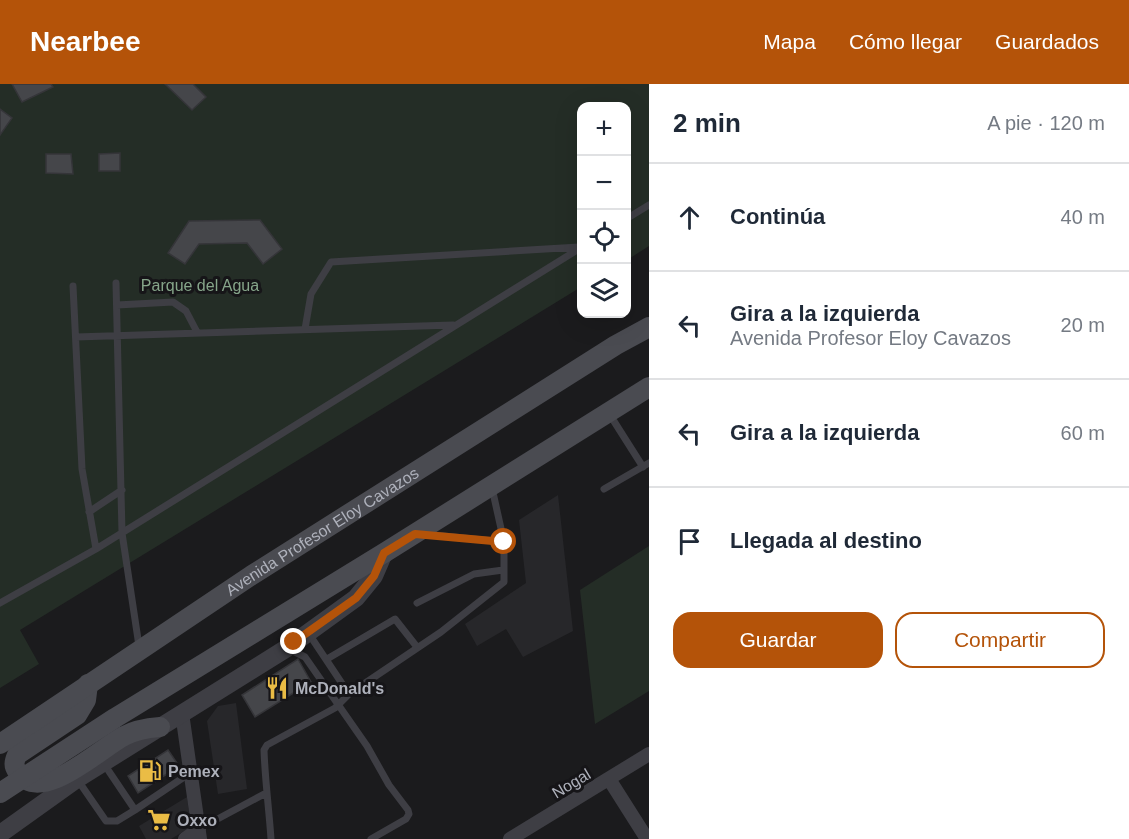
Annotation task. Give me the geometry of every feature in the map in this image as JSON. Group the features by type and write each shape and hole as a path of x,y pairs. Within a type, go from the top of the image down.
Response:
{"main road":[{"path":"616,345 649,310"},
{"name":"Avenida Profesor Eloy Cavazos","path":"0,744 252,575 616,345 649,327"},
{"path":"0,794 124,712 415,534 649,387"},
{"path":"88,684 86,700 77,716 17,755 15,770 22,778 38,783 57,779 123,737 137,730 160,727"}],"street":[{"path":"0,834 77,780 287,648 356,598 374,576 384,553"},
{"path":"182,713 200,834 185,839"},
{"name":"Nogal","path":"510,839 649,754"},
{"path":"609,779 647,839"}],"lane":[{"path":"631,216 649,205"},
{"path":"305,329 311,294 330,262 577,247"},
{"path":"0,603 96,549 577,250"},
{"path":"116,283 122,532 140,648"},
{"path":"73,286 82,469 96,549"},
{"path":"117,305 173,302 186,311 197,332"},
{"path":"76,337 456,325"},
{"path":"604,489 646,465 608,413"},
{"path":"271,839 264,747 335,708 349,694 441,632 502,585 504,542 492,486"},
{"path":"89,512 122,490"},
{"path":"415,534 504,542"},
{"path":"417,603 474,573 503,570"},
{"path":"327,659 395,618 417,647"},
{"path":"308,633 349,694"},
{"path":"287,648 305,657 339,704 389,785 409,812 406,819 371,839"},
{"path":"104,763 135,810"},
{"path":"77,780 106,821 117,821 192,772"},
{"path":"200,834 266,793"}],"shaded area":[{"path":"558,495 573,631 523,657 506,629 477,646 465,624 526,583 519,520"},
{"path":"236,703 247,789 218,794 207,721 218,706"},
{"path":"187,797 191,827 171,839 146,839 139,826"}],"green space":[{"name":"Parque del Agua","path":"0,84 649,84 649,246 631,257 631,102 577,102 577,289 20,630 39,664 0,688"},
{"path":"649,546 649,691 595,724 580,590"}],"building":[{"path":"12,84 51,84 53,87 22,102"},
{"path":"165,84 193,84 206,97 192,110"},
{"path":"0,109 12,118 0,135"},
{"path":"120,153 120,171 99,171 99,154"},
{"path":"46,154 71,154 73,174 46,173"},
{"path":"260,220 282,249 263,264 247,243 199,244 185,264 168,253 189,221"},
{"name":"McDonald's","path":"298,659 311,682 255,717 242,695"},
{"path":"168,750 179,766 138,793 128,776"}],"place":[{"name":"McDonald's","path":"277,688"},
{"name":"Pemex","path":"150,771"},
{"name":"Oxxo","path":"159,820"}],"route":[{"path":"294,642 356,598 374,576 384,553 415,534 504,542"}]}
